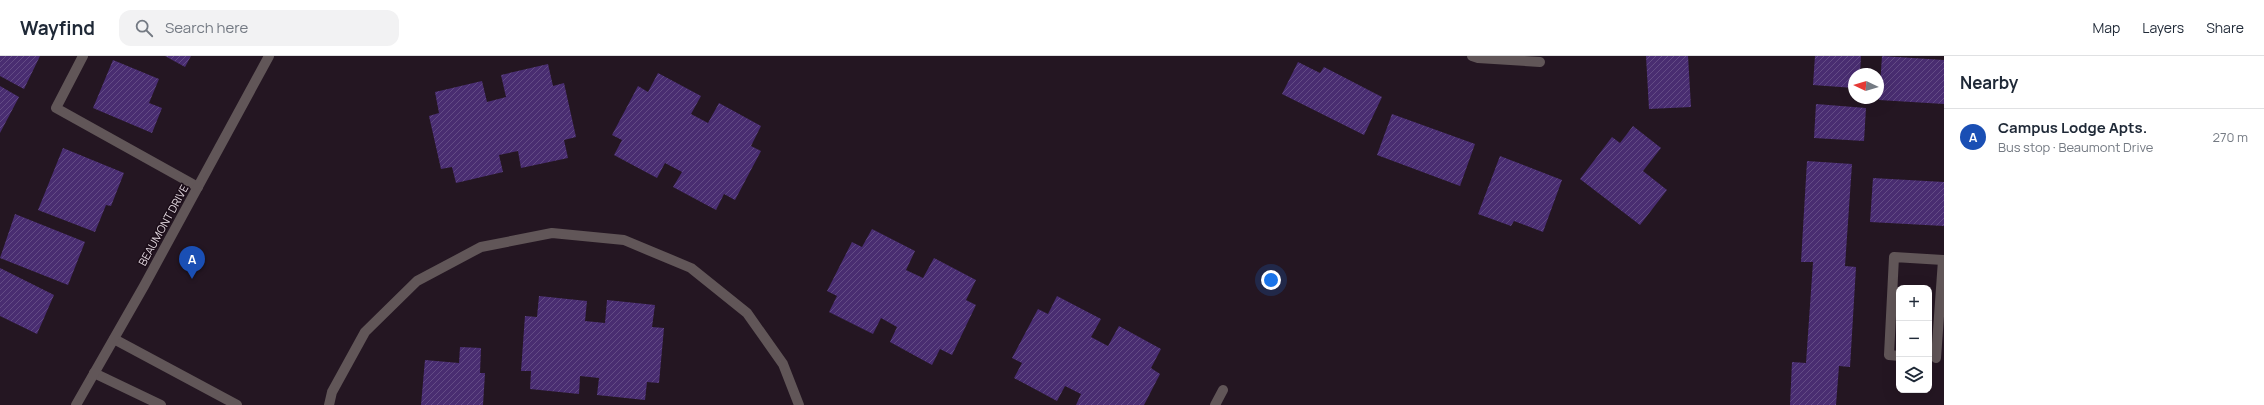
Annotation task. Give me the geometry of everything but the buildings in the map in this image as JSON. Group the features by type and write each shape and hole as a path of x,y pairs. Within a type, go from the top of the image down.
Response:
{"street":[{"path":"83,56 56,108 198,187"},
{"name":"BEAUMONT DRIVE","path":"76,405 114,339 269,56"},
{"path":"1472,56 1478,58 1540,62"},
{"path":"329,405 332,392 365,332 417,281 481,247 552,233 624,240 691,268 747,313 783,364 799,405"},
{"path":"1896,356 1889,355 1894,257 1943,260 1936,358"},
{"path":"114,339 237,405"},
{"path":"94,373 161,405"},
{"path":"1215,405 1223,390"}],"place":[{"name":"Campus Lodge Apts.","path":"192,279"}]}
